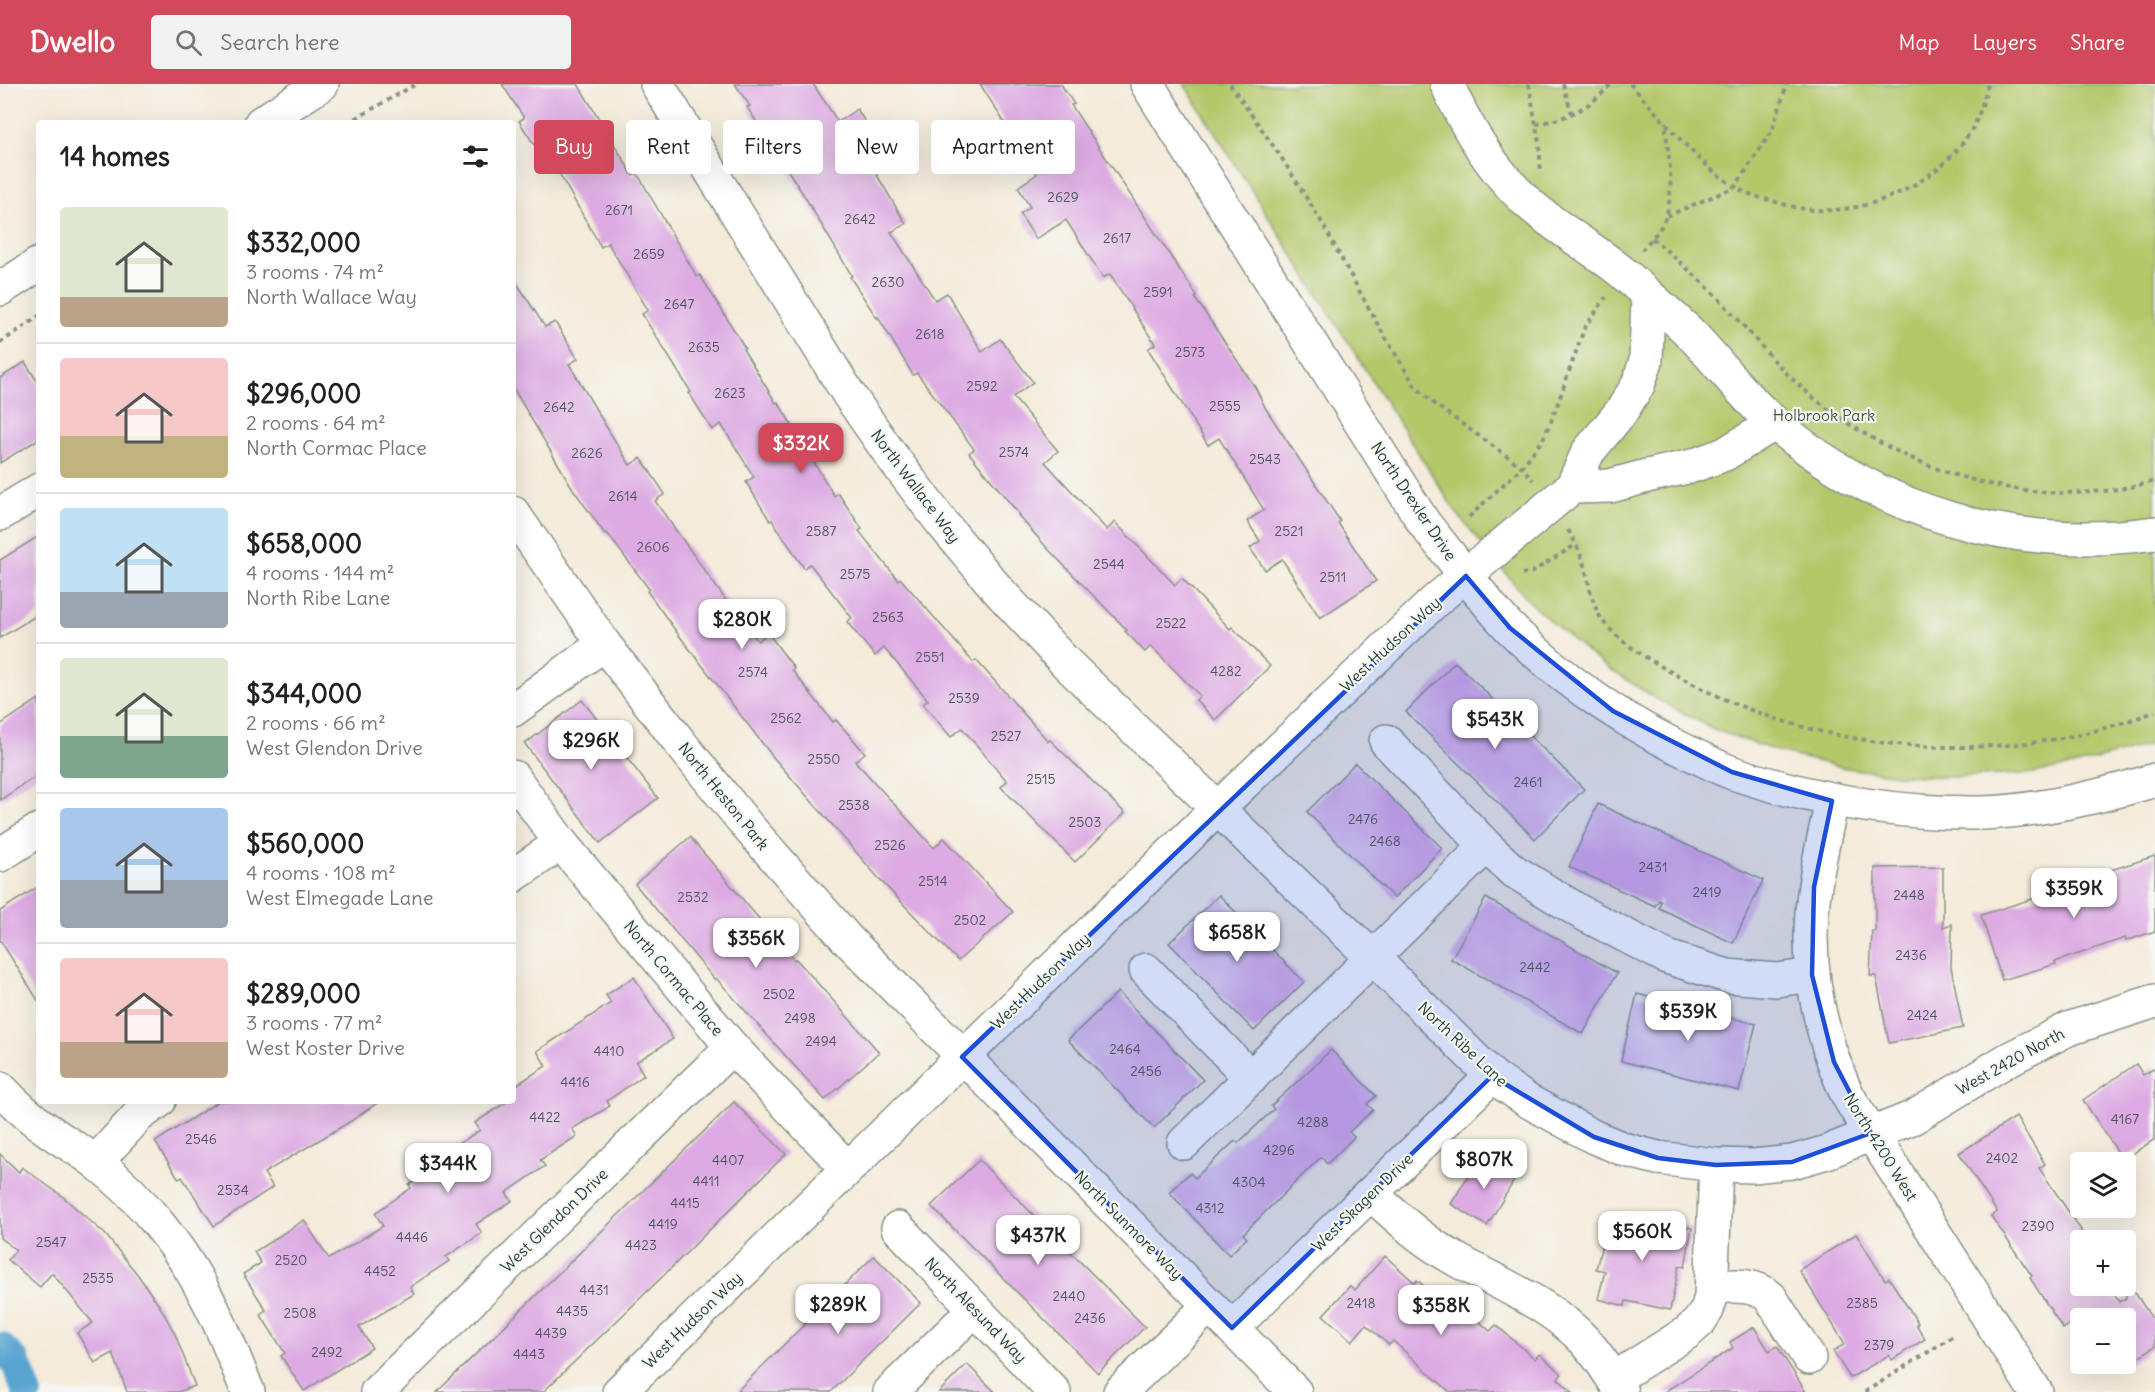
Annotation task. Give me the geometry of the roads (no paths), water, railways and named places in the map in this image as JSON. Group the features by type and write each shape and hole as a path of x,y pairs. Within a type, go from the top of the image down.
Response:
{"street":[{"path":"269,120 322,84"},
{"name":"North Wallace Way","path":"657,84 849,395 942,523 998,590 1066,663 1218,808"},
{"name":"North Drexler Drive","path":"1148,84 1424,523 1510,628 1560,673 1613,711 1666,743 1732,772 1832,801 1906,810 1983,813 2057,805 2113,793 2155,780"},
{"path":"1446,84 1462,116 1491,163 1526,201 1626,275 1687,330 1743,394 1813,454 1864,485 1926,512 1986,529 2054,538 2122,537 2155,533"},
{"path":"0,289 36,266"},
{"path":"1648,295 1646,361 1638,385 1621,412 1588,452 1572,487 1610,486 1692,466 1725,454 1775,423"},
{"name":"West Hudson Way","path":"619,1392 1218,808 1436,600 1572,487"},
{"path":"0,514 36,492"},
{"name":"North Heston Park","path":"516,517 604,644 749,828 847,939 962,1057"},
{"path":"516,708 604,644"},
{"path":"1386,741 1486,846 1512,870 1582,913 1668,957 1727,976 1777,980 1812,975"},
{"name":"North Cormac Place","path":"516,781 561,843 732,1047 847,1168"},
{"name":"North 4200 West","path":"1832,801 1814,887 1812,975 1820,1020 1834,1062 1846,1093 1871,1134 2036,1392"},
{"name":"North Ribe Lane","path":"1218,808 1492,1076 1564,1122 1626,1150 1658,1158 1716,1165 1753,1166 1792,1162 1827,1152 1871,1134"},
{"path":"0,855 36,832"},
{"path":"516,874 561,843"},
{"path":"1184,1143 1486,846"},
{"path":"1146,970 1251,1078"},
{"name":"West 2420 North","path":"1871,1134 1914,1117 2007,1060 2068,1029 2155,1001"},
{"name":"West Glendon Drive","path":"377,1392 732,1047"},
{"name":"North Sunmore Way","path":"962,1057 1295,1392"},
{"name":"West Skagen Drive","path":"1120,1392 1220,1317 1371,1194 1492,1076"},
{"path":"0,1088 19,1108 46,1130 96,1162 145,1208 165,1232 188,1265 216,1316 248,1392"},
{"path":"96,1162 138,1116 155,1104"},
{"path":"1371,1194 1416,1234 1449,1256 1533,1300 1563,1320 1597,1354 1617,1386 1688,1332 1707,1310 1712,1297 1716,1165"},
{"name":"North Alesund Way","path":"898,1228 1054,1392"},
{"path":"1712,1287 1737,1286 1762,1290 1770,1297 1809,1358"},
{"path":"890,1392 975,1309"}],"waterway":[{"path":"0,1347 15,1361 27,1392"}],"park label":[{"name":"Holbrook Park","path":"1824,415"}]}
